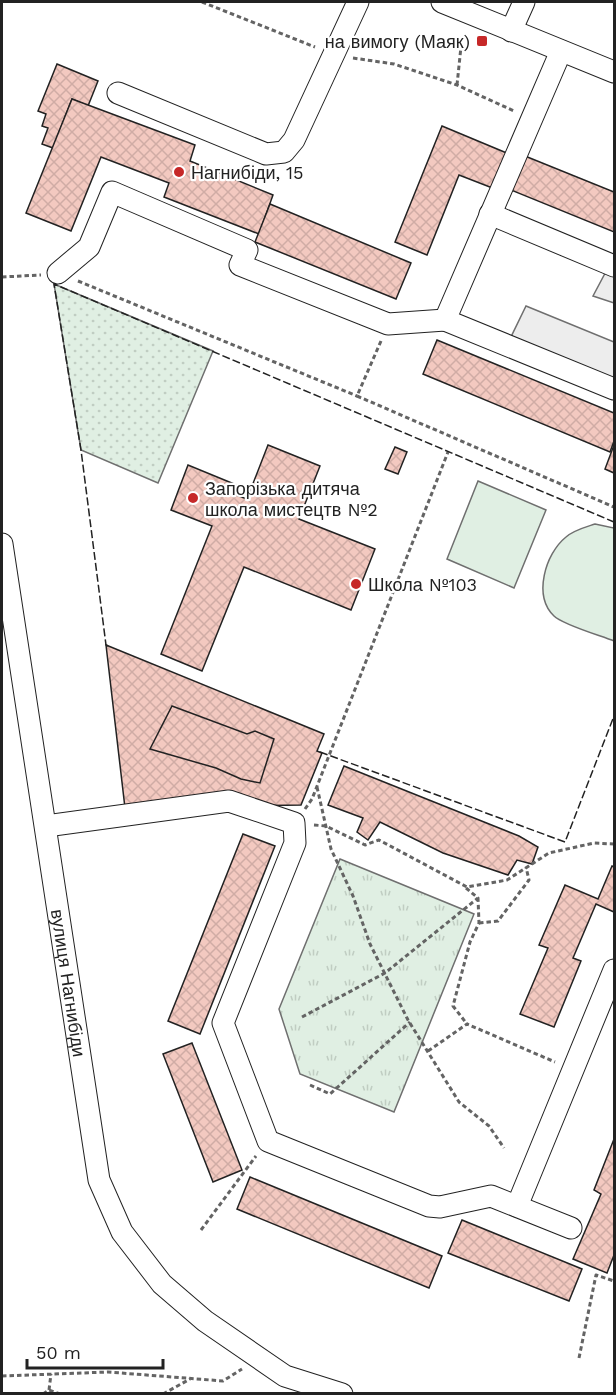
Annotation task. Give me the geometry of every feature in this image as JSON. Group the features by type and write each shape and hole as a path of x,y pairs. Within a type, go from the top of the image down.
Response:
{"street":[{"path":"118,93 266,154 284,152 294,140 358,2"},
{"path":"442,2 615,72"},
{"path":"511,31 524,2"},
{"path":"445,320 561,51"},
{"path":"58,273 89,247 112,192 247,250 240,265 388,324 445,320 615,389"},
{"path":"490,214 615,266"},
{"name":"вулиця Нагнибіди","path":"2,544 99,1180 122,1232 162,1284 205,1321 257,1359 285,1376 342,1394"},
{"path":"46,826 229,801 294,823 295,843 223,1023 268,1141 429,1206 440,1207 492,1196 570,1228"},
{"path":"517,1206 614,973"}],"path":[{"path":"202,2 333,55 394,64 458,85 532,119"},
{"path":"458,85 462,37"},
{"path":"2,277 14,278 58,273 357,396 615,507"},
{"path":"357,396 388,324"},
{"path":"294,823 312,799 317,787 448,452"},
{"path":"317,787 331,849 353,896 370,944 385,974 410,1022 459,1101 489,1126 504,1149"},
{"path":"294,823 326,826 365,845 380,840 464,886 478,898 478,924 470,942 453,1006 467,1024 573,1070"},
{"path":"464,886 507,880 549,853 594,843 615,844"},
{"path":"478,924 498,921 529,880 526,867"},
{"path":"302,1017 385,974 478,898"},
{"path":"310,1085 330,1094 410,1022"},
{"path":"428,1051 467,1024"},
{"path":"201,1230 268,1141"},
{"path":"579,1358 596,1275 615,1281"},
{"path":"2,1376 108,1372 223,1381 257,1359"},
{"path":"43,1394 49,1390 51,1374"},
{"path":"163,1394 191,1378"},
{"path":"49,1390 60,1394"}],"green space":[{"path":"54,284 213,351 158,483 81,450"},
{"path":"478,481 546,510 514,588 447,559"},
{"path":"595,524 614,528 614,641 574,627 554,616 544,598 544,575 552,554 559,544 573,532"},
{"path":"340,859 474,914 394,1112 300,1074 279,1009"}],"shaded area":[{"path":"610,264 614,266 614,303 593,296"},
{"path":"526,306 614,342 614,389 507,345"}],"building":[{"path":"57,64 98,81 88,106 72,99 53,148 42,144 48,128 42,126 46,114 38,111"},
{"name":"Нагнибіди, 15","path":"72,99 195,145 190,161 273,195 259,234 164,197 169,183 101,157 71,231 26,213"},
{"path":"442,126 509,154 495,189 459,175 427,255 395,242"},
{"path":"520,154 614,192 614,232 506,188"},
{"path":"270,204 411,263 396,299 255,242"},
{"path":"437,340 614,413 614,441 610,452 423,374"},
{"path":"268,445 320,466 299,519 375,549 351,610 244,567 202,671 161,654 212,526 171,510 188,465 239,486 236,495 247,499"},
{"path":"614,445 614,473 605,469"},
{"path":"395,447 407,452 398,474 385,469"},
{"path":"106,645 324,734 317,751 322,753 301,805 125,808"},
{"path":"172,706 247,734 255,731 274,739 260,783 150,749"},
{"path":"344,766 519,836 538,847 532,864 517,860 508,875 443,853 380,822 368,840 357,832 363,818 328,805"},
{"path":"243,834 275,846 200,1034 168,1021"},
{"path":"612,866 614,867 614,912 596,904 573,958 581,961 554,1027 520,1014 548,948 539,945 565,885 598,899"},
{"path":"192,1043 242,1170 213,1182 163,1054"},
{"path":"614,1139 614,1255 607,1273 573,1259 601,1194 594,1190"},
{"path":"250,1177 442,1256 429,1288 237,1209"},
{"path":"462,1220 582,1269 569,1301 448,1253"}],"fence":[{"path":"108,646 106,645 81,450 54,284 614,522"},
{"path":"320,752 565,842 614,716"}],"place":[{"name":"на вимогу (Маяк)","path":"482,41"},
{"name":"Нагнибіди, 15","path":"179,172"},
{"name":"Запорізька дитяча школа мистецтв №2","path":"193,498"},
{"name":"Школа №103","path":"356,584"}]}
